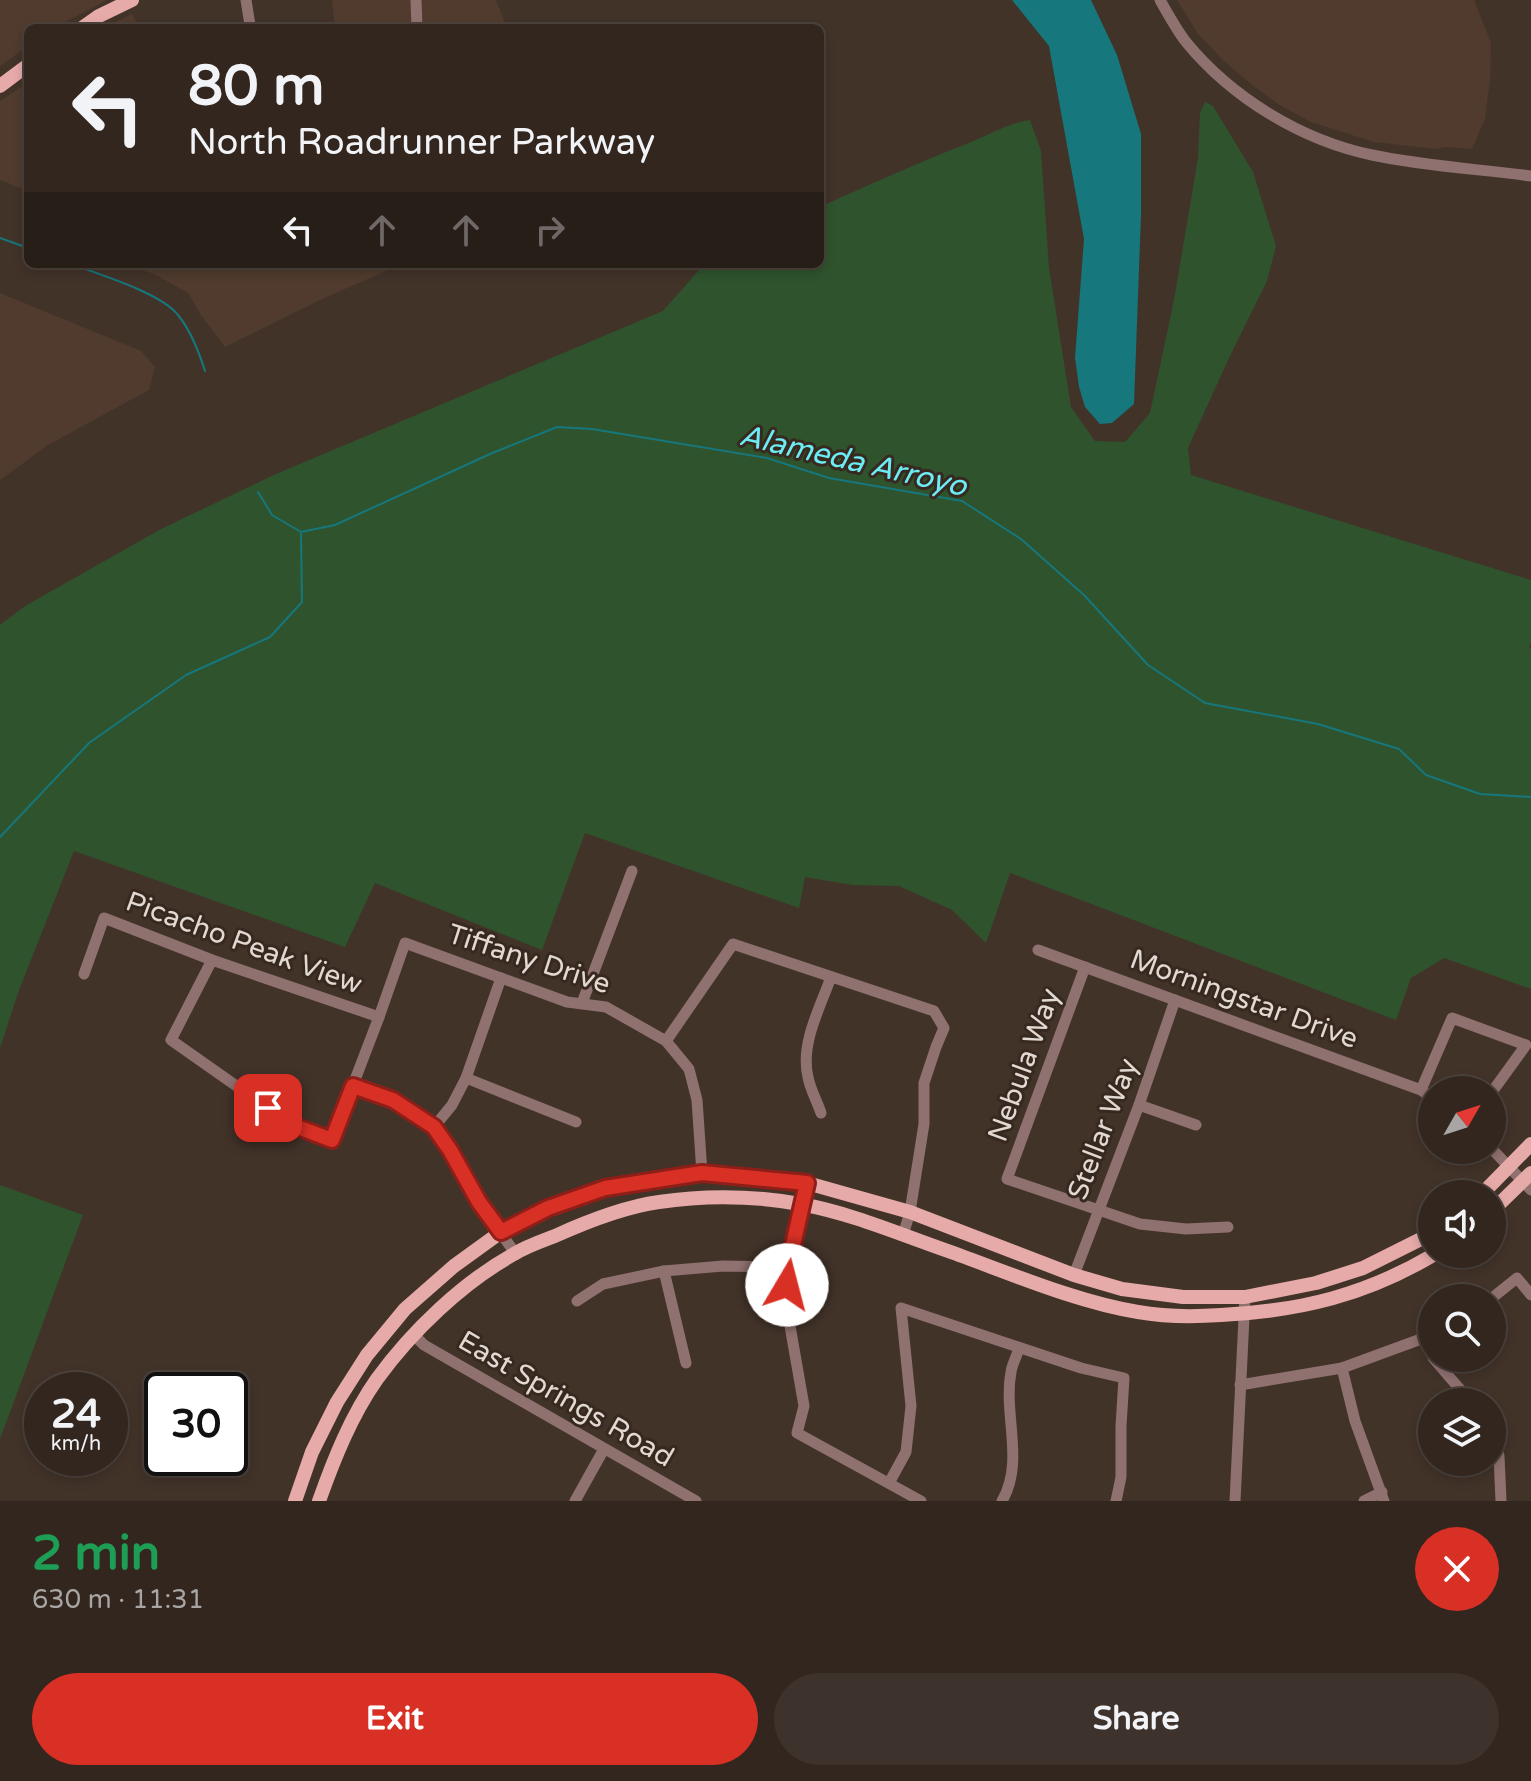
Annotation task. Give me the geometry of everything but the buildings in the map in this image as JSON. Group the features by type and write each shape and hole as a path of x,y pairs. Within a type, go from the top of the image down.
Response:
{"main road":[{"path":"88,24 132,0"},
{"path":"0,86 24,73"},
{"path":"1497,1180 1531,1144"},
{"path":"295,1501 318,1439 337,1402 367,1355 405,1309 454,1266 501,1232 548,1208 605,1188 702,1173 807,1183 910,1212 1074,1275 1122,1289 1183,1297 1245,1297 1316,1283 1363,1268 1418,1240"},
{"path":"1506,1199 1528,1181"},
{"path":"319,1501 344,1440 369,1394 401,1349 472,1282 515,1253 581,1225 657,1202 717,1198 802,1204 858,1219 1070,1294 1135,1312 1179,1317 1245,1314 1311,1305 1357,1291 1418,1264"}],"street":[{"path":"246,0 250,24"},
{"path":"416,0 417,24"},
{"path":"1160,0 1186,41 1211,68 1271,115 1305,133 1370,155 1531,176"},
{"path":"582,1003 632,871"},
{"name":"Picacho Peak View","path":"84,974 104,918 212,960 379,1017"},
{"name":"Tiffany Drive","path":"379,1017 405,943 567,1002 606,1007 666,1041 689,1069 697,1100 702,1173"},
{"path":"666,1041 733,944 934,1011 944,1028 924,1083 924,1124 910,1212 903,1235"},
{"name":"Morningstar Drive","path":"1038,950 1418,1089"},
{"path":"212,960 171,1040 292,1125 332,1140 379,1017"},
{"name":"Nebula Way","path":"1085,967 1007,1179 1098,1211"},
{"path":"821,1113 808,1079 805,1059 810,1035 831,977"},
{"path":"434,1127 452,1105 466,1078 501,978"},
{"name":"Stellar Way","path":"1074,1275 1139,1105 1175,1000"},
{"path":"1427,1076 1452,1018 1526,1045 1504,1076"},
{"path":"466,1078 576,1122"},
{"path":"353,1086 393,1100 434,1127 479,1202 515,1253"},
{"path":"1139,1105 1196,1125"},
{"path":"1505,1164 1528,1181"},
{"path":"807,1183 788,1267 786,1303 804,1406 797,1433 921,1501"},
{"path":"1098,1211 1140,1224 1186,1229 1228,1227"},
{"path":"577,1301 603,1284 664,1271 723,1266 788,1267"},
{"path":"664,1271 686,1363"},
{"path":"1506,1287 1517,1278 1531,1295"},
{"path":"1235,1501 1245,1297"},
{"path":"889,1483 906,1452 911,1406 901,1308 1081,1368 1124,1378 1121,1477 1116,1501"},
{"name":"East Springs Road","path":"414,1335 424,1345 696,1501"},
{"path":"1240,1385 1342,1368 1418,1340"},
{"path":"1002,1501 1010,1488 1013,1462 1011,1372 1019,1348"},
{"path":"1342,1368 1355,1421 1383,1497 1364,1501"},
{"path":"1445,1372 1459,1388"},
{"path":"575,1501 604,1449"},
{"path":"1500,1476 1501,1501"}],"shaded area":[{"path":"0,0 107,0 62,24 24,24 24,49 0,66"},
{"path":"332,0 496,0 505,24 335,24"},
{"path":"1177,0 1474,0 1491,43 1485,119 1472,149 1436,149 1374,142 1311,122 1281,106 1224,61 1198,34"},
{"path":"132,14 138,24 112,24"},
{"path":"21,87 24,90 24,189 0,180 0,101"},
{"path":"137,268 393,268 225,347 188,293"},
{"path":"0,293 141,351 155,367 149,390 48,445 0,480"}],"green space":[{"path":"1205,102 1213,106 1253,172 1276,246 1267,281 1188,448 1191,475 1531,580 1531,989 1444,958 1411,978 1396,1020 1010,873 986,943 952,910 899,886 852,885 805,877 799,908 585,833 542,950 375,883 345,947 74,851 19,990 0,1048 0,625 25,606 161,529 276,474 663,311 702,268 824,268 824,205 1000,129 1030,120 1041,151 1049,268 1071,407 1095,441 1125,442 1150,413 1174,300 1198,158 1200,113"},
{"path":"0,1185 83,1215 0,1439"}],"water":[{"path":"1012,0 1091,0 1117,55 1141,134 1134,404 1112,423 1100,424 1085,407 1079,387 1075,358 1084,239 1049,46"}],"waterway":[{"name":"Alameda Arroyo","path":"0,238 24,247"},
{"name":"Alameda Arroyo","path":"82,268 128,285 170,307 191,335 205,371"},
{"name":"Alameda Arroyo","path":"258,492 272,515 301,532 335,525 557,427 592,429 767,458 829,478 962,501 1021,539 1084,595 1148,665 1205,703 1318,724 1399,749 1426,775 1480,794 1531,797"},
{"path":"0,837 89,743 186,675 270,637 302,602 301,534"}],"route":[{"path":"268,1108 292,1125 332,1140 353,1086 393,1100 434,1127 479,1202 501,1232 548,1208 605,1188 702,1173 807,1183 788,1267 787,1285"}]}
